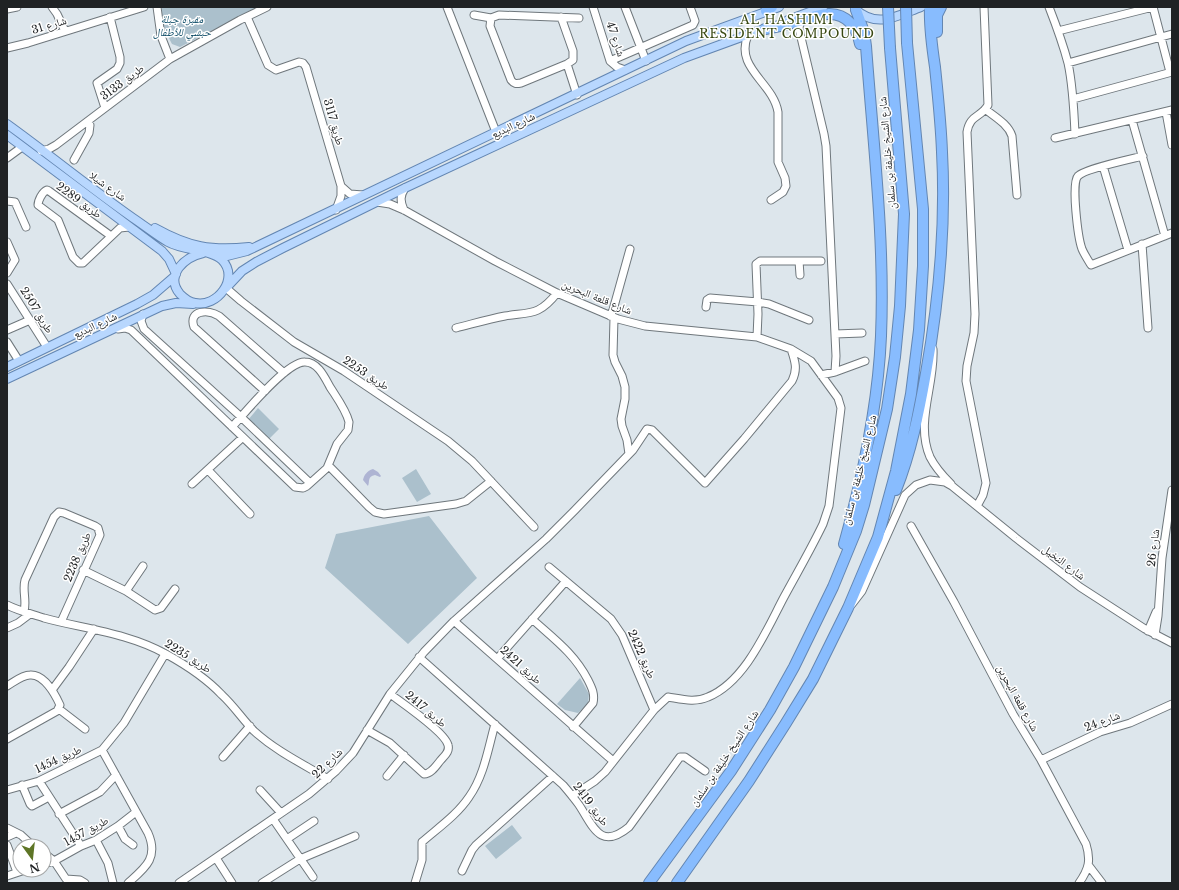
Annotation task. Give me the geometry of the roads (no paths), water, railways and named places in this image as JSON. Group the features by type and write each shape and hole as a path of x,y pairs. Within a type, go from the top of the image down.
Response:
{"highway":[{"name":"شارع الشيخ خليفة بن سلمان","path":"649,883 727,777 770,710 794,667 856,532 887,409 895,357 900,306 904,214 888,7"},
{"path":"878,537 896,471 911,394 919,330 923,266 923,209 907,43 906,7"},
{"path":"677,883 736,799 813,679 848,608 906,466 917,424 932,340 939,282 943,184 941,136 930,27 930,7"},
{"path":"934,67 937,62 938,52 936,22 937,15 941,7"},
{"path":"832,587 856,504 868,445 877,388 881,336 879,212 869,84 865,39 862,25 854,9"},
{"path":"765,29 798,24 828,14 841,16 852,24 858,35 866,78 869,84"}],"main road":[{"name":"شارع البديع","path":"216,255 236,255 247,251 336,210 686,41 769,9 779,7"},
{"name":"شارع البديع","path":"226,288 242,272 256,262 405,188 684,58 823,7"},
{"path":"854,9 867,18 886,20 921,7"},
{"name":"شارع شيلا","path":"7,124 41,151 168,243 203,253"},
{"name":"شارع شيلا","path":"7,135 166,255 176,275"},
{"path":"120,209 171,237 191,244 226,249 260,244"},
{"path":"203,253 216,255 225,263 228,270 229,278 226,288 216,298 196,304 183,297 178,292 175,283 176,275 182,263 187,258 195,254 203,253"},
{"name":"شارع البديع","path":"7,367 142,301 160,290 176,275"},
{"name":"شارع البديع","path":"7,379 162,306 170,304 196,304"}],"street":[{"path":"7,9 17,7"},
{"path":"52,7 65,31"},
{"name":"شارع 31","path":"7,48 144,7"},
{"path":"157,7 161,36 170,59"},
{"name":"طريق 3133","path":"41,151 56,145 170,59 202,40 268,7"},
{"path":"447,7 496,132"},
{"name":"شارع 47","path":"593,7 610,61 617,67 625,70"},
{"path":"625,7 646,61"},
{"path":"610,61 693,26 695,23 690,7"},
{"path":"977,506 983,495 986,483 966,381 967,366 974,333 975,314 967,132 971,120 985,109 988,100 984,7"},
{"path":"1049,7 1068,63 1073,99 1075,134"},
{"path":"1058,31 1153,7 1171,72 1073,99"},
{"path":"474,15 491,18 499,15 579,18"},
{"name":"طريق 3117","path":"247,17 268,65 276,70 296,62 303,63 306,67 341,186"},
{"path":"491,18 490,26 511,80 516,84 567,64 573,60 574,56 561,17"},
{"path":"105,108 97,83 117,68 120,60 110,18"},
{"path":"798,24 826,146 835,334 835,372"},
{"path":"682,30 686,41"},
{"path":"1068,63 1172,34"},
{"path":"745,55 745,45 748,35"},
{"path":"731,40 740,47 751,68 772,95 777,106 777,159 778,166 785,178 786,186 783,192 772,200"},
{"path":"567,64 577,94"},
{"path":"985,109 1004,123 1011,132 1017,195"},
{"path":"1055,138 1169,111 1172,145"},
{"path":"1132,120 1169,235 1142,244 1091,265 1082,249 1077,218 1075,180 1078,175 1082,173 1143,156"},
{"path":"74,160 89,133 90,125 87,122"},
{"path":"56,145 53,153 56,161"},
{"path":"7,158 22,147"},
{"path":"1103,166 1128,250"},
{"path":"341,186 350,194 367,194"},
{"path":"336,210 341,196 341,186"},
{"path":"404,210 401,195 405,188"},
{"name":"طريق 2289","path":"111,236 49,191 47,190 44,192 38,205 58,220 76,262 83,263 120,228"},
{"path":"7,201 15,202 26,227"},
{"name":"شارع قلعة البحرين","path":"377,202 390,204 404,210 495,261 557,293 612,317 646,326 757,337 791,349 811,361 838,398 841,408 829,506 823,524 754,654 737,675 715,694 706,698 687,700 668,697 654,710"},
{"path":"120,220 120,228 130,227"},
{"path":"7,242 15,260 7,273"},
{"path":"1142,244 1148,328"},
{"path":"629,454 621,419 625,399 625,388 622,376 614,362 612,317 630,249"},
{"path":"800,261 800,275"},
{"path":"757,337 757,262 821,261"},
{"name":"طريق 2507","path":"7,284 10,294 30,320 47,347"},
{"name":"طريق 2253","path":"226,288 294,342 344,371 448,441 472,462 534,527"},
{"path":"456,328 504,316 533,312 545,306 557,293"},
{"path":"706,307 710,298 758,302 810,320"},
{"path":"266,391 194,327 192,323 198,313 204,311 219,316 284,373"},
{"path":"143,314 141,321 144,329 242,417 310,483"},
{"path":"7,330 30,320"},
{"path":"102,334 122,327 128,328 295,487 303,488 329,466 335,447 348,430 349,422 325,377 318,368 310,363 300,362 284,373 232,427"},
{"path":"835,334 862,333"},
{"name":"شارع النخيل","path":"932,340 934,363 924,433 926,446 937,469 952,486 1073,583 1148,631 1172,642"},
{"path":"7,342 19,361"},
{"name":"شارع 22","path":"179,883 309,794 328,779 352,752 368,730 390,694 419,657 454,621 556,529 589,496 629,454 640,440 645,430 650,428 705,482 744,439 792,381 795,375 796,364 791,349"},
{"path":"310,363 315,354"},
{"path":"821,374 835,372 865,361"},
{"path":"192,484 242,438"},
{"path":"329,466 369,507 375,512 384,514 456,504 466,501 491,482"},
{"path":"208,470 250,514"},
{"name":"شارع النخيل","path":"848,608 862,591 902,501 910,489 930,480 938,480 952,486"},
{"name":"شارع 26","path":"1155,635 1164,545 1172,490"},
{"name":"طريق 2238","path":"27,613 23,588 25,580 54,517 59,512 64,513 98,528 100,535 61,622"},
{"name":"شارع قلعة البحرين","path":"911,526 954,602 1013,714 1041,760 1086,844 1089,857 1089,866"},
{"path":"1164,545 1172,546"},
{"path":"126,591 143,566"},
{"name":"طريق 2422","path":"549,567 611,619 617,627 622,635 654,710"},
{"path":"83,570 126,591 155,610 161,608 175,589"},
{"path":"497,659 566,581"},
{"name":"طريق 2235","path":"7,605 27,613 122,636 150,646 165,654 197,673 211,684 223,695 250,726 275,747 328,779"},
{"name":"شارع 26","path":"1148,631 1158,608"},
{"path":"7,628 18,623 27,613"},
{"path":"532,619 574,657 594,694 593,703 573,727"},
{"name":"طريق 2421","path":"454,621 613,761"},
{"path":"52,690 94,629"},
{"path":"128,883 148,865 151,852 150,837 102,750 124,723 165,654"},
{"name":"طريق 2419","path":"419,657 553,776 572,796 596,832 604,836 611,836 625,830 632,823 680,757 686,758 706,771"},
{"path":"7,686 22,677 31,675 39,677 52,690 60,707 85,729"},
{"name":"طريق 2417","path":"368,730 390,743 421,773 427,774 446,754 448,745 446,741 427,723 390,694"},
{"name":"شارع 24","path":"1041,760 1100,732 1130,723 1172,704"},
{"path":"7,739 57,711 60,707"},
{"path":"572,796 595,781 654,710"},
{"path":"415,883 422,860 422,842 451,817 469,798 483,769 495,724"},
{"path":"223,757 250,726"},
{"name":"طريق 1454","path":"7,790 39,781 102,750"},
{"path":"387,776 404,755"},
{"path":"59,814 100,792 116,775"},
{"path":"462,871 476,845 553,776"},
{"path":"39,781 81,846"},
{"path":"22,785 32,806 49,797"},
{"path":"260,790 281,813"},
{"name":"طريق 1457","path":"54,861 81,846 96,840 136,812"},
{"path":"273,819 313,877"},
{"path":"287,838 314,821"},
{"path":"118,826 125,839 133,845"},
{"path":"7,828 25,838"},
{"path":"7,837 16,832"},
{"path":"262,883 300,859 355,836"},
{"path":"96,840 108,863 113,883"},
{"path":"7,846 12,859"},
{"path":"216,858 232,883"},
{"path":"54,861 67,881 80,880 85,883"},
{"path":"1079,883 1089,866 1102,883"}],"water":[{"path":"373,469 381,476 375,475 371,477 369,479 368,486 363,478 367,472"}],"district":[{"name":"AL HASHIMI RESIDENT COMPOUND","path":"787,27"}],"park label":[{"name":"مقبرة جبلة حبشي للأطفال","path":"182,25"}]}
